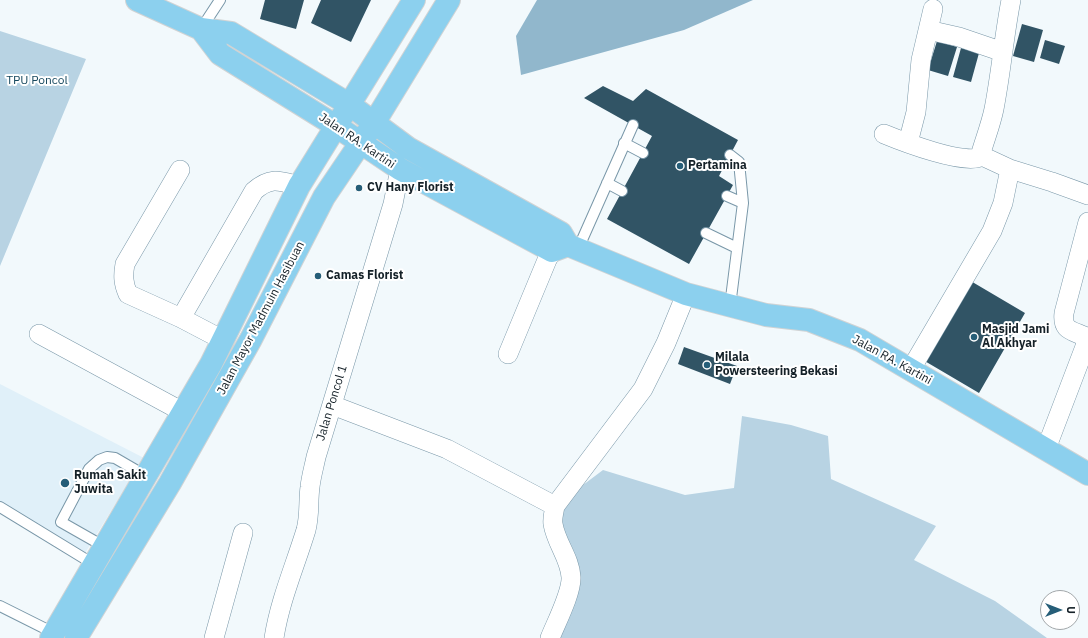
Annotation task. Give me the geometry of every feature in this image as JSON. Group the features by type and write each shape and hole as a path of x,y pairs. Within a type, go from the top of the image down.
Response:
{"main road":[{"name":"Jalan RA. Kartini","path":"136,0 201,29 231,33 350,105 408,148 565,245"},
{"name":"Jalan Mayor Madmuin Hasibuan","path":"52,635 100,556 223,340 300,186 414,0"},
{"name":"Jalan Mayor Madmuin Hasibuan","path":"76,638 170,483 251,339 324,198 374,123 449,0"},
{"name":"Jalan RA. Kartini","path":"201,29 220,54 336,126 400,169 565,245 686,294 766,315 809,320 860,340 1088,474"}],"street":[{"path":"982,156 981,153 993,110 1011,0"},
{"path":"908,143 916,112 921,60 933,9"},
{"path":"928,30 959,37 1003,52"},
{"path":"884,134 919,148 959,158 976,159 982,156"},
{"path":"982,156 1010,169 1088,195"},
{"name":"Jalan Poncol 1","path":"274,638 277,620 286,588 306,529 310,508 310,487 316,457 393,204 400,169"},
{"path":"912,370 992,231 1003,203 1010,169"},
{"path":"180,170 125,264 123,274 124,285 128,294 181,318 223,340"},
{"path":"181,318 254,191 262,184 270,180 278,180 300,186"},
{"path":"1046,449 1086,344 1084,336 1069,329 1063,322 1088,222"},
{"path":"508,354 565,245"},
{"path":"550,638 569,591 572,577 568,562 557,537 553,523 555,506 643,389 666,343 686,294"},
{"path":"39,334 183,412"},
{"path":"332,405 447,449 555,506"},
{"path":"214,638 243,533"}],"lane":[{"path":"201,29 220,0"},
{"path":"565,245 607,183 633,125"},
{"path":"624,143 643,153"},
{"path":"730,155 739,162 743,203 730,306"},
{"path":"607,183 622,191"},
{"path":"727,196 743,203"},
{"path":"706,233 737,248"},
{"path":"100,556 61,522 89,469 99,460 107,457 115,458 146,476"},
{"path":"0,507 100,556"},
{"path":"0,606 52,635"}],"shaded area":[{"path":"537,0 753,0 684,30 521,75 516,36"},
{"name":"Rumah Sakit Juwita","path":"0,384 144,458 82,558 0,507"}],"green space":[{"name":"TPU Poncol","path":"0,31 86,59 0,266"},
{"path":"742,416 791,425 828,436 831,479 936,526 914,560 995,601 1047,638 550,638 569,591 555,506 603,470 685,495 734,488"}],"building":[{"path":"265,0 304,0 296,29 260,19"},
{"path":"321,0 371,0 351,42 311,23"},
{"path":"1022,24 1043,30 1034,62 1013,56"},
{"path":"1045,40 1065,46 1059,64 1040,58"},
{"path":"937,41 957,47 948,76 928,70"},
{"path":"961,48 979,53 971,82 953,77"},
{"name":"Pertamina","path":"603,86 633,101 646,89 738,140 719,176 733,185 689,264 607,219 652,136 584,98"},
{"name":"Masjid Jami Al Akhyar","path":"969,280 1025,313 979,393 923,360"},
{"name":"Milala Powersteering Bekasi","path":"684,347 737,366 730,384 678,364"}],"place":[{"name":"Pertamina","path":"680,166"},
{"name":"CV Hany Florist","path":"359,188"},
{"name":"Camas Florist","path":"318,276"},
{"name":"Masjid Jami Al Akhyar","path":"974,337"},
{"name":"Milala Powersteering Bekasi","path":"707,365"},
{"name":"Rumah Sakit Juwita","path":"65,483"}]}
